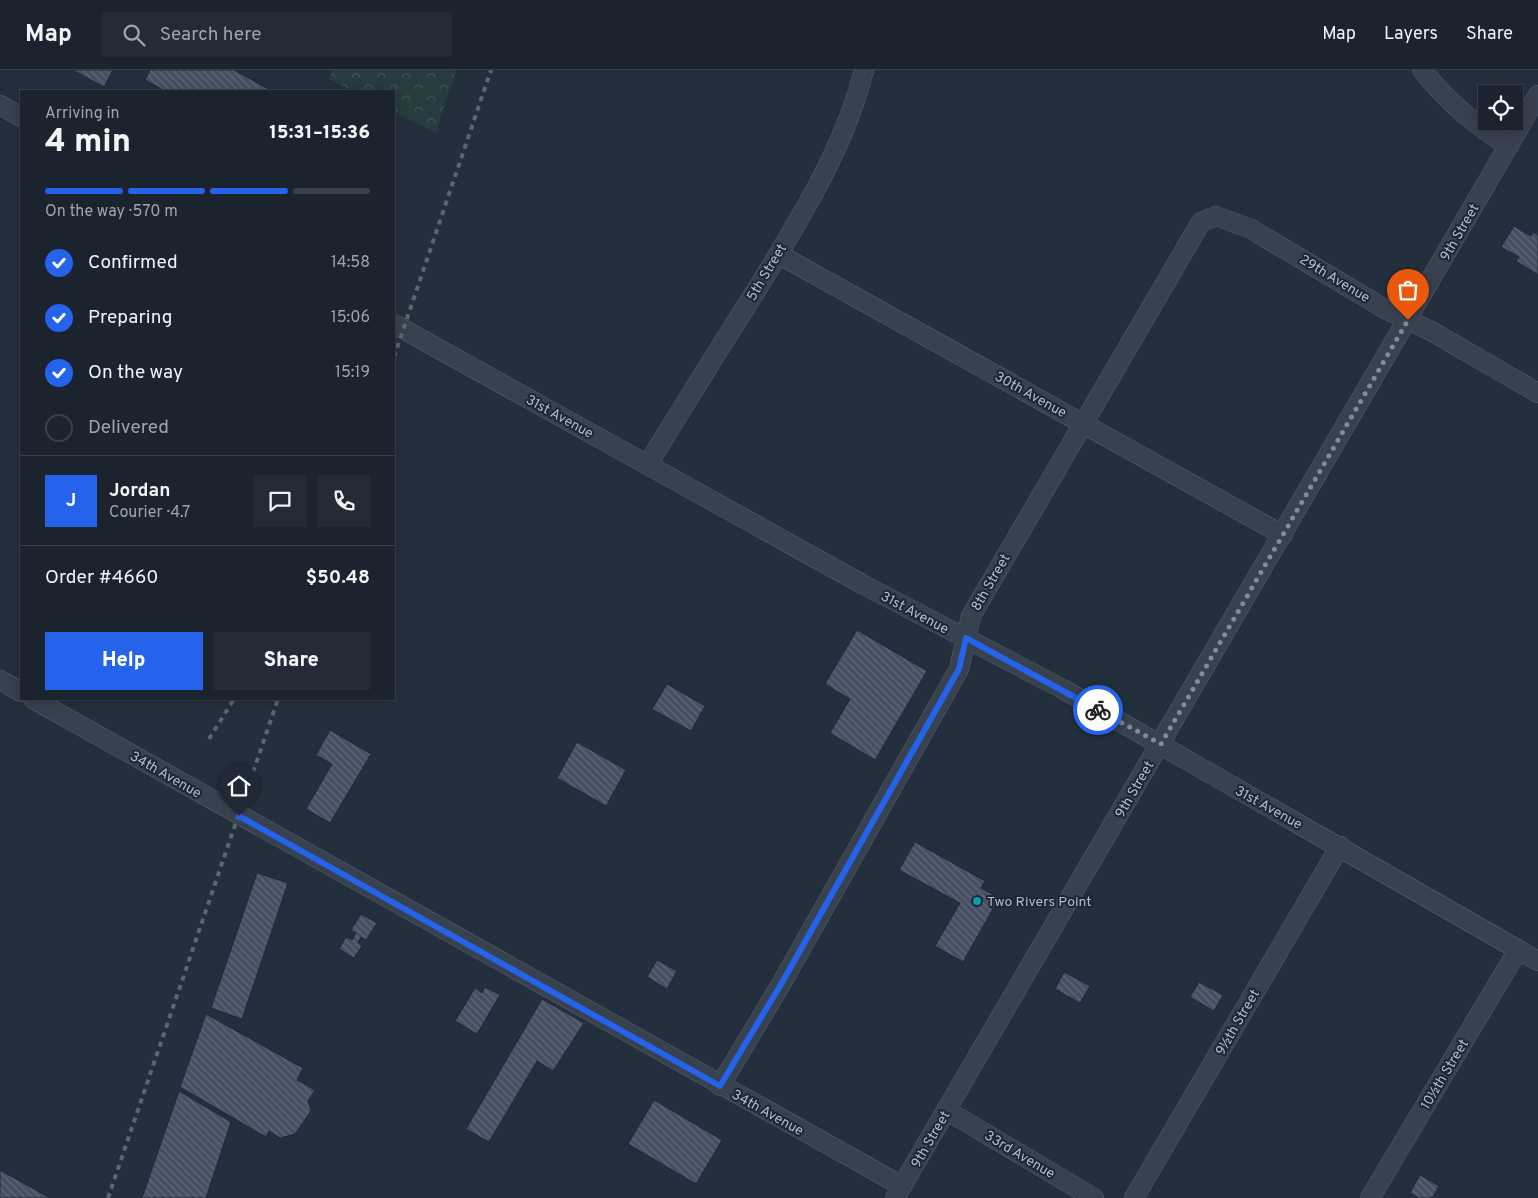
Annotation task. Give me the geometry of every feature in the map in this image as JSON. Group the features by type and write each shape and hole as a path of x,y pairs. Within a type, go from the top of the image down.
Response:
{"street":[{"name":"5th Street","path":"648,464 778,254 822,177 854,104 864,70"},
{"path":"1422,70 1442,94 1480,129 1509,146"},
{"name":"9th Street","path":"899,1192 1538,95"},
{"path":"0,105 20,116"},
{"name":"29th Avenue","path":"1206,219 1216,216 1251,229 1538,393"},
{"name":"8th Street","path":"720,1086 780,986 959,669 971,616 1194,233 1206,219"},
{"name":"30th Avenue","path":"778,254 1283,535"},
{"name":"31st Avenue","path":"395,325 862,584 1161,744 1253,799 1340,846 1538,962"},
{"path":"0,680 20,691"},
{"name":"34th Avenue","path":"35,700 720,1086 899,1192"},
{"name":"9½th Street","path":"1134,1198 1340,846"},
{"name":"10½th Street","path":"1370,1198 1518,950"},
{"name":"33rd Avenue","path":"946,1110 1094,1198"}],"green space":[{"path":"333,70 456,70 436,133 395,112 395,90 351,90 329,79"}],"building":[{"path":"73,70 113,70 104,87"},
{"path":"150,70 234,70 270,90 163,90 145,80"},
{"path":"1514,226 1531,236 1533,232 1538,235 1538,275 1516,261 1519,257 1501,247"},
{"path":"857,630 927,671 875,760 830,733 850,699 825,684"},
{"path":"667,684 705,706 691,731 652,709"},
{"path":"330,730 371,754 330,823 306,809 332,764 316,755"},
{"path":"577,742 626,770 606,806 557,778"},
{"name":"Two Rivers Point","path":"915,842 985,881 981,888 999,898 963,962 935,946 960,903 899,870"},
{"path":"257,873 288,883 242,1019 211,1008"},
{"path":"361,914 377,923 366,940 361,937 358,943 362,946 354,958 339,949 346,937 352,940 356,933 351,930"},
{"path":"657,960 677,971 667,989 647,977"},
{"path":"1064,972 1090,986 1080,1003 1055,989"},
{"path":"1199,982 1223,995 1214,1011 1190,997"},
{"path":"485,987 500,995 477,1034 455,1021 475,988 482,993"},
{"path":"542,999 584,1023 553,1071 537,1061 489,1142 466,1129"},
{"path":"206,1014 303,1068 297,1080 315,1090 308,1101 311,1111 295,1134 280,1138 269,1131 266,1137 180,1087"},
{"path":"179,1091 231,1122 206,1198 142,1198"},
{"path":"654,1100 722,1140 696,1184 628,1144"},
{"path":"0,1170 50,1198 0,1198"},
{"path":"1420,1175 1439,1186 1432,1198 1419,1198 1410,1193"}],"railway":[{"path":"395,354 491,70"},
{"path":"209,739 233,700"},
{"path":"108,1198 278,700"}],"way so far":[{"path":"1098,710 1161,744 1342,430 1408,320"}],"place":[{"name":"Two Rivers Point","path":"977,901"}],"route":[{"path":"239,816 720,1086 780,986 959,669 966,638 1062,688 1098,710"}]}
